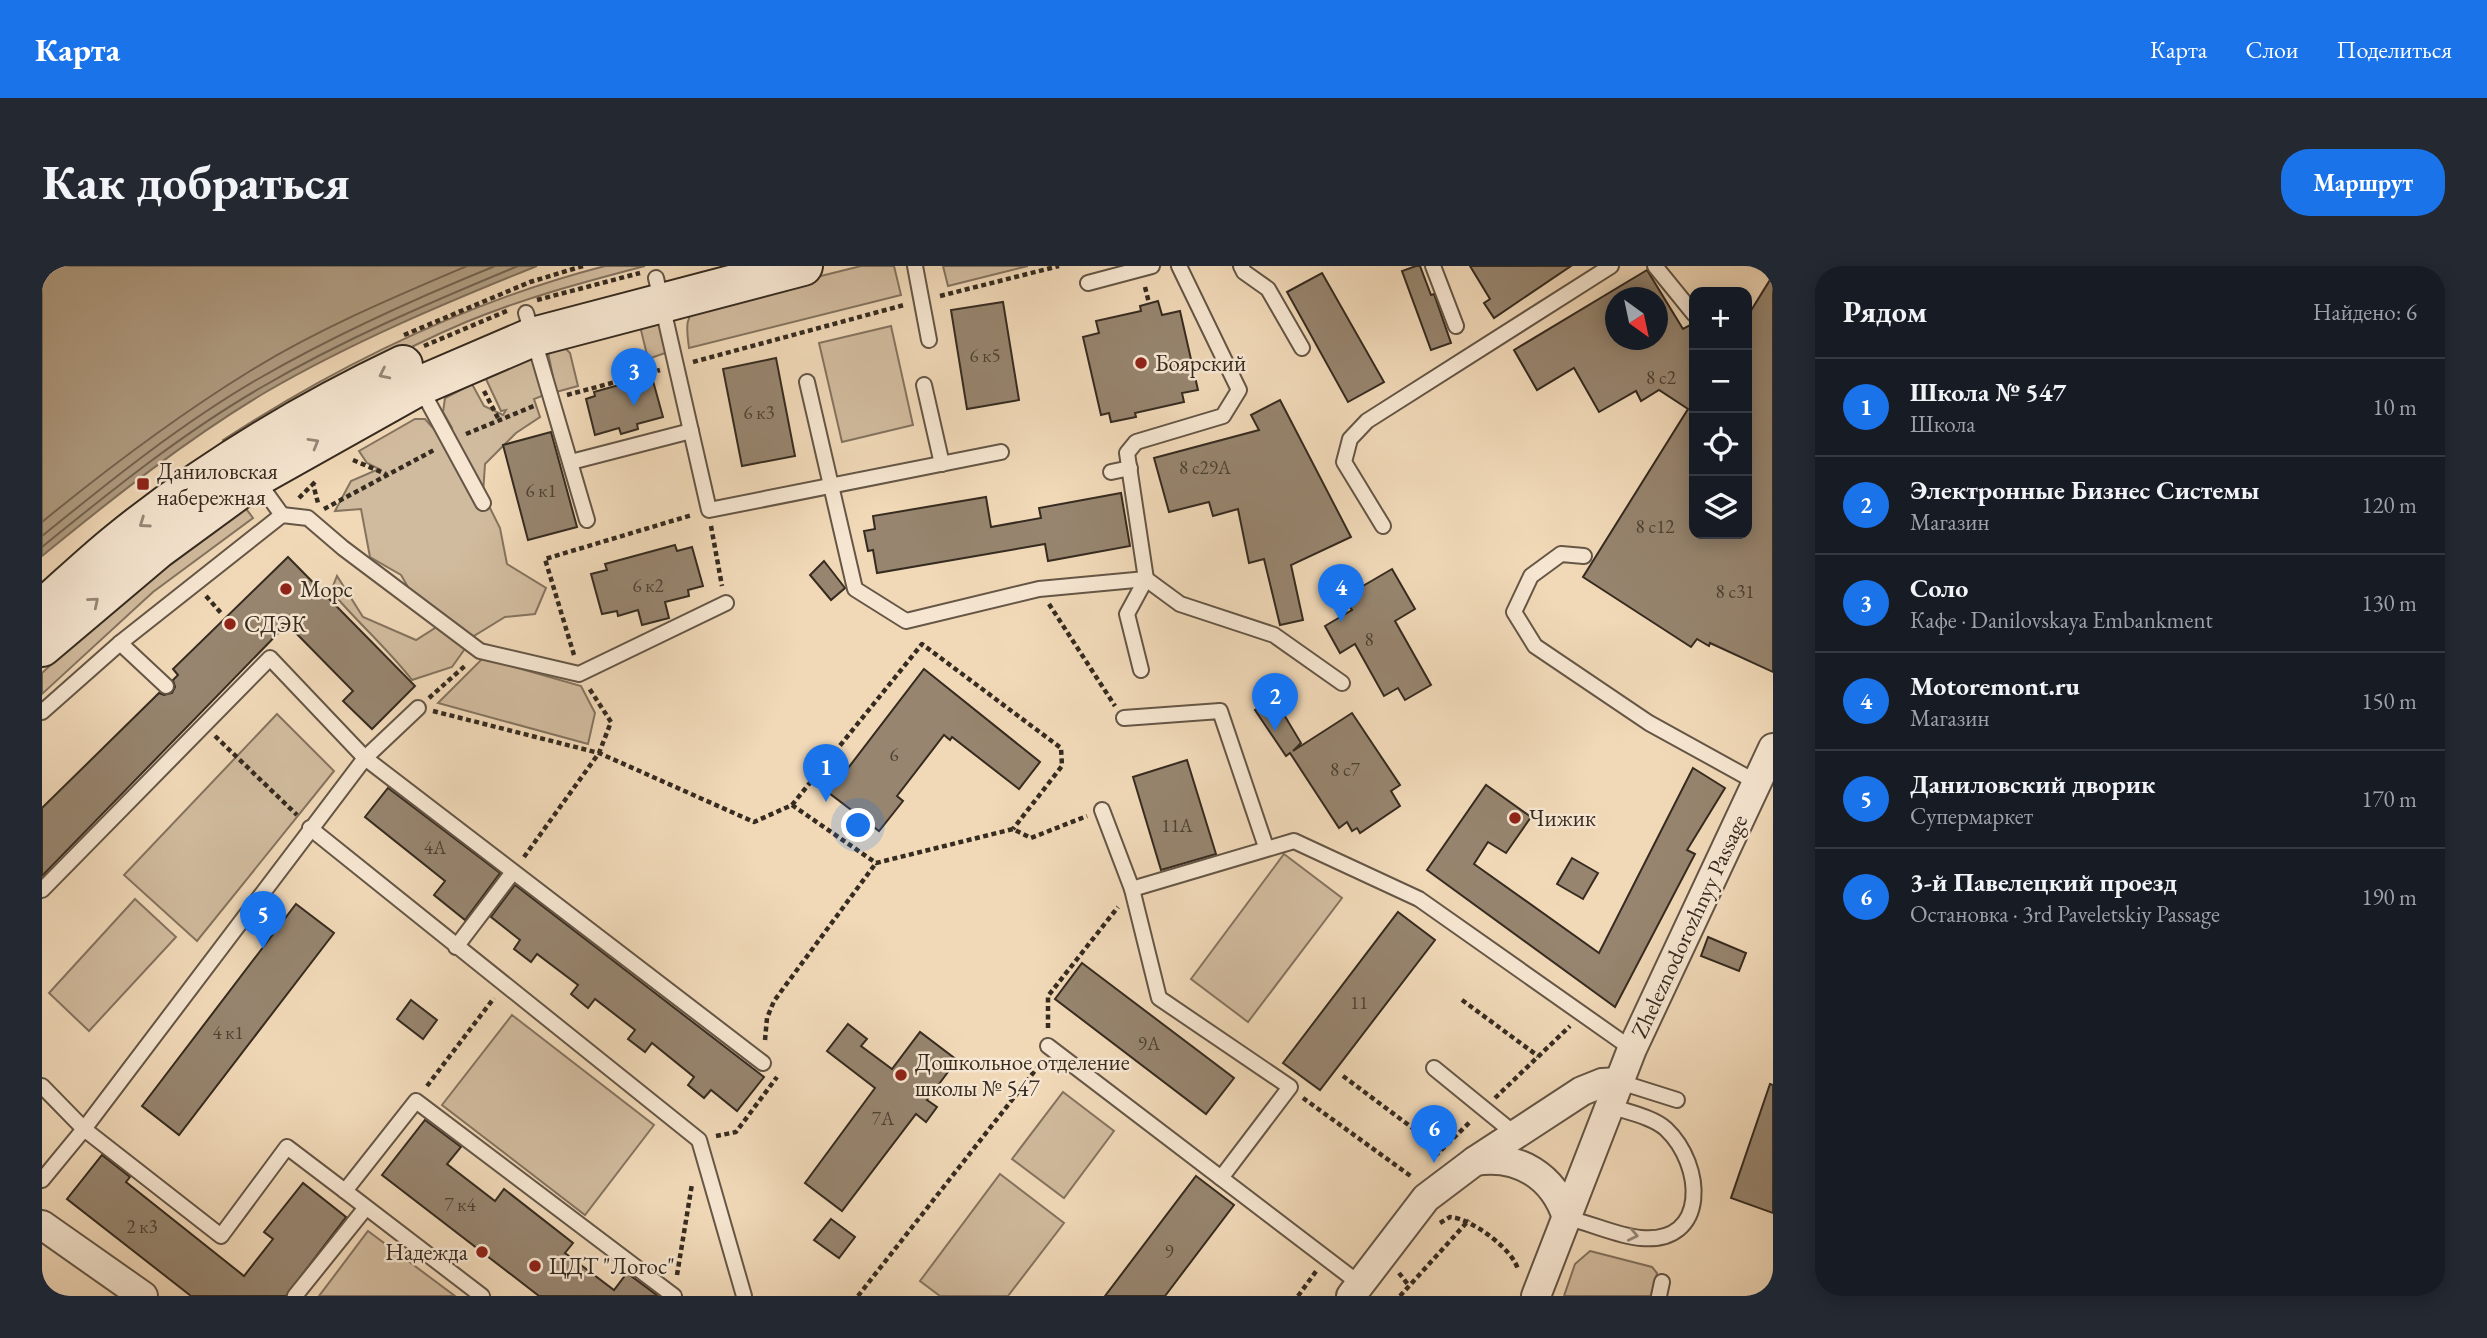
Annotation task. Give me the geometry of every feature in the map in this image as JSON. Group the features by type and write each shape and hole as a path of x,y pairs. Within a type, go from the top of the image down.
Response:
{"main road":[{"path":"659,289 703,266"},
{"path":"42,609 118,541 239,456 385,373 449,343 530,325 659,289 803,266"},
{"path":"42,646 158,549 255,478 530,325"}],"street":[{"name":"Zheleznodorozhnyy Passage","path":"1527,1288 1567,1217 1632,1048 1773,748"},
{"path":"1356,1290 1426,1198 1475,1161 1582,1091 1602,1083 1615,1094"},
{"path":"1475,1161 1508,1160 1524,1166 1553,1188 1567,1217"},
{"path":"42,1225 143,1296"}],"lane":[{"path":"915,266 929,340"},
{"path":"1088,282 1152,266"},
{"path":"1141,670 1127,614 1146,579 1127,453 1136,442 1223,416 1238,390 1179,266"},
{"path":"1241,266 1244,272 1268,289 1301,348"},
{"path":"1433,266 1456,326"},
{"path":"1383,526 1345,463 1350,439 1367,421 1611,266"},
{"path":"1655,266 1689,308"},
{"path":"659,289 709,510 1001,452"},
{"path":"530,325 587,520"},
{"path":"807,382 829,487 855,589 906,621 1040,589 1146,579 1180,604 1274,635 1342,683"},
{"path":"419,386 484,503"},
{"path":"924,386 942,464"},
{"path":"571,462 691,431"},
{"path":"1111,472 1130,468"},
{"path":"255,478 282,515"},
{"path":"42,712 120,643 282,515 308,518 343,548 480,651 579,674 726,603"},
{"path":"1584,556 1561,554 1531,576 1514,612 1535,646 1649,723 1756,782"},
{"path":"120,643 166,687"},
{"path":"42,890 270,659 365,758 762,1063"},
{"path":"42,1180 84,1129 365,758 418,708"},
{"path":"1124,719 1220,711 1266,848"},
{"path":"1102,810 1132,889 1159,998 1290,1087 1221,1178"},
{"path":"310,828 699,1140 744,1296"},
{"path":"1132,889 1294,841 1419,899 1632,1048"},
{"path":"456,947 513,872"},
{"path":"1048,1046 1326,1259 1356,1290"},
{"path":"1434,1068 1515,1134"},
{"path":"42,1086 84,1129 221,1236 287,1147 345,1191 364,1210 482,1296"},
{"path":"1615,1094 1677,1100"},
{"path":"1567,1217 1642,1238 1667,1233 1684,1224 1695,1199 1693,1171 1681,1146 1663,1126 1615,1094"},
{"path":"345,1191 416,1101 674,1296"},
{"path":"295,1296 364,1210"}],"path":[{"path":"479,381 498,418"},
{"path":"343,466 353,460 387,475"},
{"path":"320,511 313,484 323,478"},
{"path":"513,872 599,753 611,722 579,674 545,558 709,510 726,603"},
{"path":"1040,589 1124,719"},
{"path":"418,708 599,753 754,822 792,806 922,644 1061,748 1062,766 1013,829 876,863 774,1001 767,1017 762,1063 777,1077 736,1132 699,1140 674,1296"},
{"path":"418,708 480,651"},
{"path":"203,724 310,828"},
{"path":"792,806 876,863"},
{"path":"1013,829 1031,838 1102,810"},
{"path":"858,1296 1037,1072 1048,1046 1048,996 1132,889"},
{"path":"416,1101 504,986"},
{"path":"1462,1000 1538,1056"},
{"path":"1432,1159 1583,1014"},
{"path":"1343,1076 1442,1150"},
{"path":"1290,1087 1413,1178"},
{"path":"1406,1187 1423,1168"},
{"path":"1435,1226 1450,1217 1469,1220 1514,1258 1527,1288"},
{"path":"1400,1296 1469,1220"},
{"path":"1298,1296 1326,1259"},
{"path":"1406,1262 1398,1271 1409,1286"}],"shaded area":[{"path":"605,266 645,266 532,298 466,322 375,366 230,449 223,440 313,386 407,338 505,297"},
{"path":"861,266 894,266 901,295 689,348 689,319 700,306"},
{"path":"943,266 1028,266 948,286"},
{"path":"658,322 663,325 668,352 648,359 640,326"},
{"path":"891,326 913,425 842,442 819,343"},
{"path":"564,347 570,353 578,386 556,392 548,352"},
{"path":"529,356 535,358 547,394 534,399 540,417 516,433 485,464 483,494 500,528 507,564 546,588 535,614 505,617 474,636 452,667 412,680 331,591 337,576 363,617 416,640 438,626 419,606 401,575 370,557 361,509 335,511 351,481 379,469 367,463 359,451 415,419 425,419 440,436 452,428 443,412 445,398 472,384 484,406 503,415 506,410 501,411 485,377"},
{"path":"244,506 253,518 153,592 42,694 42,673 150,574"},
{"path":"483,658 581,686 595,713 588,744 438,703"},
{"path":"277,714 334,771 197,941 124,875"},
{"path":"1284,854 1342,898 1248,1022 1191,979"},
{"path":"135,899 176,937 89,1031 49,993"},
{"path":"512,1015 654,1125 585,1215 442,1105"},
{"path":"1063,1092 1114,1131 1064,1198 1012,1159"},
{"path":"1000,1174 1064,1223 1008,1296 940,1296 920,1281"},
{"path":"368,1231 455,1296 319,1296"},
{"path":"1590,1251 1652,1267 1657,1273 1652,1296 1564,1296 1575,1264"}],"water":[{"path":"42,266 537,266 365,340 266,392 179,449 42,556"}],"building":[{"path":"1420,266 1431,295 1434,294 1451,343 1431,350 1402,271"},
{"path":"1470,266 1571,266 1494,318 1484,303 1490,299"},
{"path":"1647,270 1657,287 1619,287"},
{"path":"1322,273 1384,382 1348,402 1287,292"},
{"path":"1773,275 1773,672 1697,639 1691,647 1583,577 1688,409 1659,390 1641,401 1636,391 1599,412 1574,368 1537,390 1514,350 1605,295 1605,350 1668,350 1668,304 1683,329 1689,326 1689,539 1752,539 1752,309"},
{"name":"Боярский","path":"1158,301 1162,315 1180,311 1198,390 1182,393 1184,402 1135,413 1136,417 1111,422 1109,413 1101,415 1083,337 1099,333 1096,321 1141,311 1140,306"},
{"path":"1003,302 1019,400 967,409 951,310"},
{"path":"776,358 795,456 742,466 723,369"},
{"path":"644,378 645,383 653,381 663,417 637,424 638,429 621,434 619,428 595,435 586,399 595,396 594,392"},
{"path":"1280,400 1351,537 1291,565 1303,620 1280,625 1264,559 1249,563 1238,509 1213,516 1209,502 1169,512 1154,458 1259,430 1251,415"},
{"path":"551,432 577,527 528,540 503,445"},
{"path":"1121,493 1130,546 1048,561 1045,544 877,573 873,550 868,551 864,531 875,529 873,516 986,497 991,527 1041,518 1039,508"},
{"path":"675,545 677,551 692,547 703,586 688,590 689,596 665,602 669,618 642,625 638,610 618,616 617,611 602,614 591,574 607,570 605,564"},
{"path":"288,557 415,686 372,729 343,701 353,691 287,624 42,876 42,808 159,693 172,693 175,687 173,680 178,675 173,669"},
{"path":"824,561 845,588 831,600 810,575"},
{"path":"1392,569 1415,609 1395,621 1431,685 1405,700 1398,688 1384,696 1355,644 1340,653 1325,626 1352,610 1344,597"},
{"path":"924,669 1040,762 1019,789 952,737 950,740 944,735 897,796 903,801 879,831 829,793"},
{"path":"1274,698 1301,743 1293,751 1352,713 1400,785 1391,791 1400,806 1360,833 1357,828 1352,831 1347,822 1339,828 1290,753 1286,756 1255,710"},
{"path":"1187,760 1216,854 1161,870 1133,777"},
{"path":"1693,768 1725,788 1687,850 1695,854 1615,1007 1427,870 1486,785 1531,817 1506,853 1488,842 1474,864 1599,953"},
{"path":"388,788 500,873 465,920 434,895 445,881 365,817"},
{"path":"1572,858 1598,873 1583,899 1557,884"},
{"path":"515,885 764,1077 737,1111 711,1090 704,1098 688,1085 694,1077 652,1043 645,1052 628,1039 635,1030 595,999 588,1008 571,994 578,985 537,954 531,962 514,949 520,940 491,917"},
{"path":"296,904 334,933 179,1135 142,1106"},
{"path":"1398,912 1435,940 1320,1090 1283,1063"},
{"path":"1708,937 1746,953 1739,971 1701,956"},
{"path":"1082,963 1234,1078 1206,1114 1055,999"},
{"path":"411,1000 437,1020 423,1039 397,1019"},
{"path":"848,1024 867,1039 861,1046 892,1069 920,1032 957,1060 927,1100 937,1107 926,1122 916,1114 842,1211 805,1183 875,1088 827,1051"},
{"path":"1770,1084 1773,1085 1773,1213 1731,1198"},
{"path":"425,1120 461,1147 447,1164 495,1201 504,1189 573,1243 565,1253 614,1290 627,1273 658,1296 539,1296 382,1175"},
{"path":"102,1155 130,1177 126,1182 244,1276 273,1239 264,1232 303,1183 346,1217 286,1296 191,1296 67,1199"},
{"path":"1196,1176 1234,1205 1165,1296 1105,1296"},
{"path":"831,1219 855,1237 839,1258 814,1240"}],"place":[{"name":"Боярский","path":"1141,363"},
{"name":"Соло","path":"634,406"},
{"name":"Даниловская набережная","path":"143,484"},
{"name":"Морс","path":"286,589"},
{"name":"Motoremont.ru","path":"1341,622"},
{"name":"СДЭК","path":"230,624"},
{"name":"Электронные Бизнес Системы","path":"1275,731"},
{"name":"Школа № 547","path":"826,802"},
{"name":"Чижик","path":"1515,818"},
{"name":"Даниловский дворик","path":"263,949"},
{"name":"Дошкольное отделение школы № 547","path":"901,1075"},
{"name":"3-й Павелецкий проезд","path":"1434,1163"},
{"name":"Надежда","path":"482,1252"},
{"name":"ЦДТ \"Логос\"","path":"535,1266"}]}
